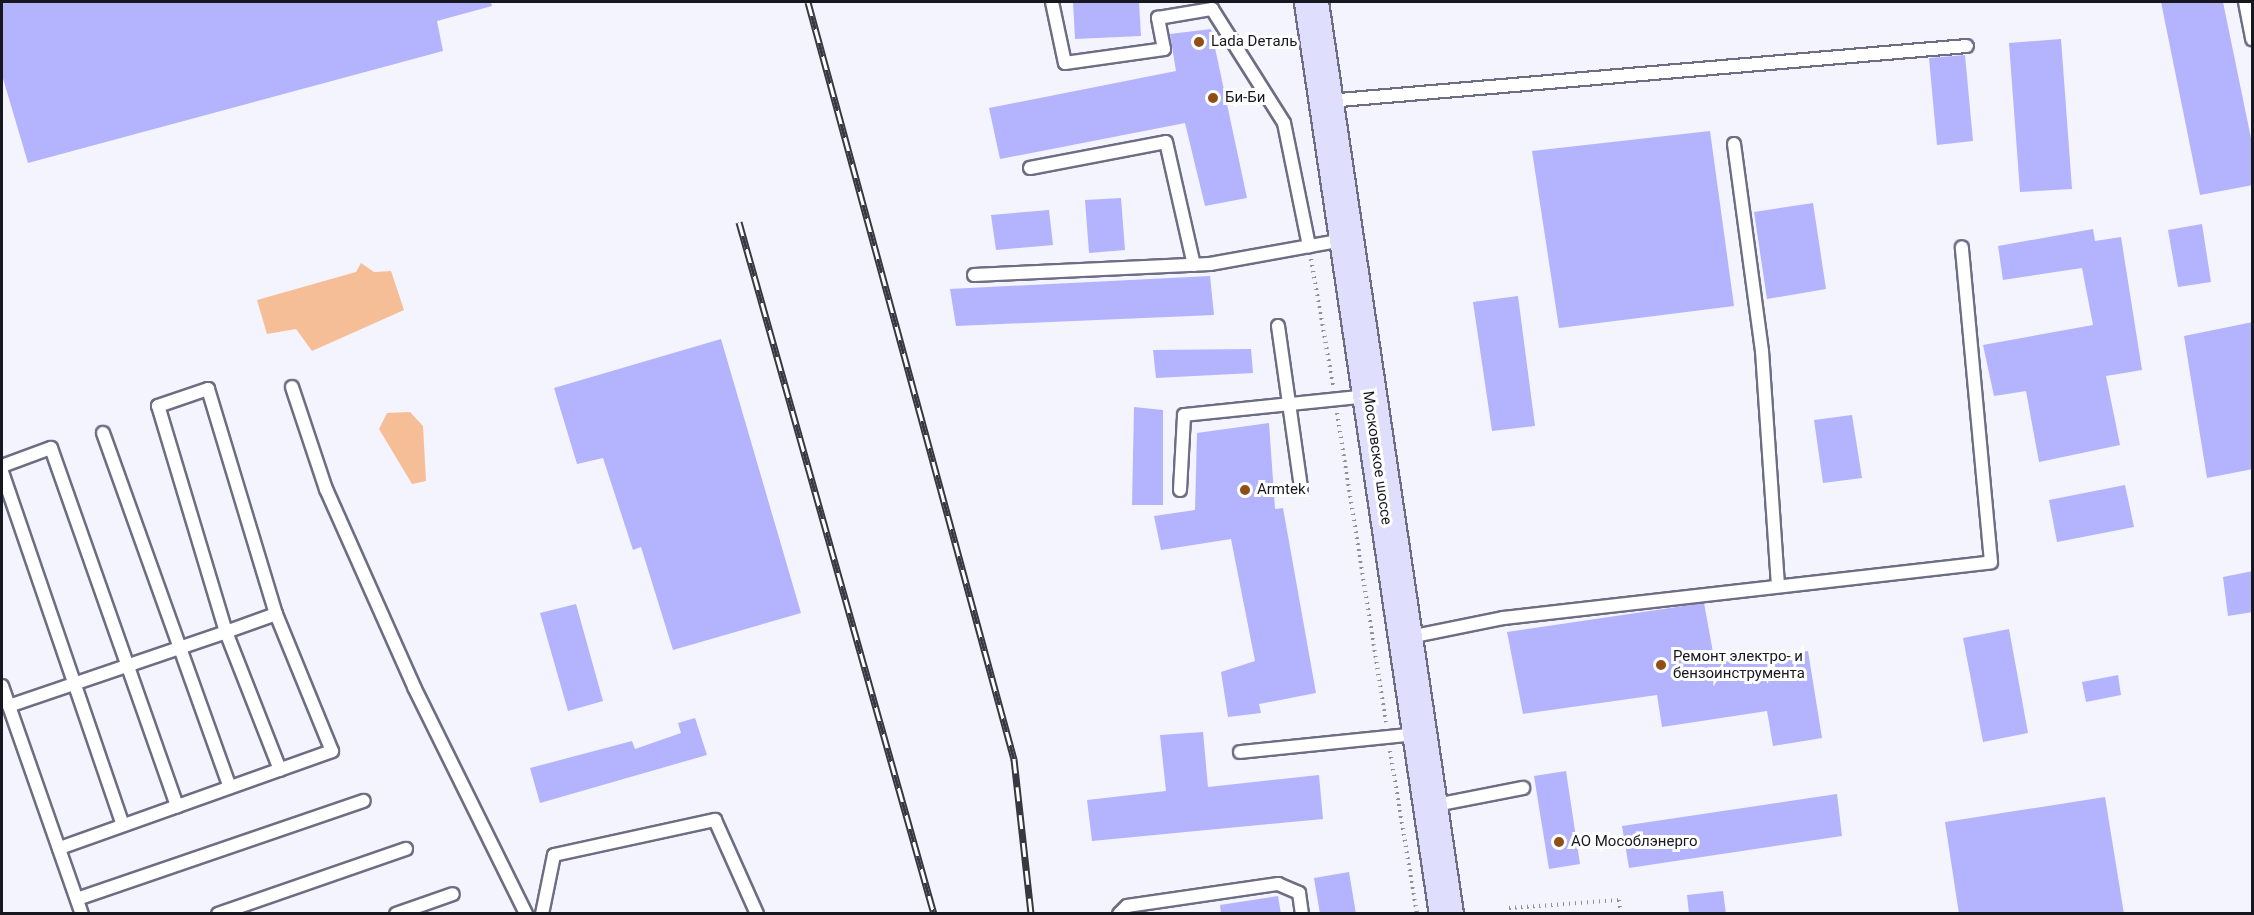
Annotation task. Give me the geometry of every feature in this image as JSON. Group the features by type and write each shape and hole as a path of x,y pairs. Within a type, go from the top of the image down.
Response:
{"main road":[{"name":"Московское шоссе","path":"1311,2 1404,638 1403,736 1430,806 1446,914"}],"lane":[{"path":"1052,2 1065,63 1164,49 1158,18 1212,9 1284,123 1309,246"},
{"path":"2246,2 2253,39"},
{"path":"1325,102 1966,46"},
{"path":"1030,168 1166,142 1194,265"},
{"path":"1734,144 1762,351 1778,585"},
{"path":"974,275 1194,265 1345,240"},
{"path":"1404,638 1503,618 1991,562 1962,247"},
{"path":"1278,326 1301,488"},
{"path":"292,387 326,489 414,687 526,914"},
{"path":"59,848 332,752 276,614 208,389 158,406 226,632 280,770"},
{"path":"1180,490 1184,415 1368,396"},
{"path":"103,433 178,648 230,787"},
{"path":"2,466 51,448 177,806"},
{"path":"2,472 123,825"},
{"path":"9,706 276,614"},
{"path":"2,686 82,914"},
{"path":"1240,752 1403,736"},
{"path":"1430,806 1522,788"},
{"path":"77,899 364,801"},
{"path":"542,914 554,855 715,820 757,914"},
{"path":"218,914 406,849"},
{"path":"1119,914 1127,906 1278,884 1299,893 1302,914"},
{"path":"396,914 453,894"}],"path":[{"path":"1309,246 1335,399 1403,736 1417,914"},
{"path":"1509,908 1619,900 1621,914"}],"shaded area":[{"path":"361,263 374,272 391,271 404,310 312,351 296,329 267,334 257,300 356,272"},
{"path":"410,412 423,426 426,481 412,484 379,429 387,413"}],"building":[{"path":"2,2 491,2 492,6 437,21 443,51 28,163 2,75"},
{"path":"1073,2 1139,2 1141,36 1075,39"},
{"path":"2161,2 2223,2 2253,148 2253,185 2200,195"},
{"path":"1211,29 1247,198 1205,206 1185,123 1000,159 989,108 1176,71 1170,34"},
{"path":"2061,39 2072,189 2020,192 2009,43"},
{"path":"1965,55 1973,141 1937,145 1929,58"},
{"path":"1710,131 1734,306 1559,328 1532,151"},
{"path":"1121,198 1125,250 1089,253 1085,200"},
{"path":"1813,203 1826,289 1767,299 1754,212"},
{"path":"1049,210 1053,245 996,250 991,215"},
{"path":"2202,224 2211,282 2178,287 2168,230"},
{"path":"2093,229 2095,241 2121,237 2142,370 2106,376 2120,445 2039,462 2026,391 1994,396 1983,345 2093,325 2082,268 2003,280 1998,246"},
{"path":"1210,276 1214,315 956,326 950,289"},
{"path":"1518,296 1535,426 1492,431 1473,302"},
{"path":"2253,322 2253,469 2207,478 2184,336"},
{"path":"721,339 801,613 673,650 641,547 633,550 603,458 577,464 554,388"},
{"path":"1251,349 1253,373 1156,378 1153,350"},
{"path":"1134,407 1163,410 1163,505 1132,505"},
{"path":"1852,415 1862,478 1823,483 1814,420"},
{"path":"1269,423 1275,509 1283,508 1316,693 1259,704 1261,713 1228,717 1221,672 1255,661 1231,539 1161,550 1154,516 1195,510 1197,433"},
{"path":"2125,485 2134,527 2057,542 2049,500"},
{"path":"2253,571 2253,612 2228,616 2223,577"},
{"path":"1704,603 1715,663 1808,651 1822,738 1773,746 1767,711 1662,727 1657,695 1523,714 1507,632"},
{"path":"576,604 603,701 568,711 540,613"},
{"path":"2009,629 2028,733 1983,742 1963,638"},
{"path":"2118,675 2121,695 2086,702 2082,682"},
{"path":"695,718 707,755 540,803 530,768 632,741 635,749 681,733 678,723"},
{"path":"1203,732 1208,787 1319,775 1323,819 1092,841 1087,800 1166,791 1160,735"},
{"path":"1566,771 1580,864 1549,869 1534,776"},
{"path":"1837,794 1842,836 1629,868 1622,826"},
{"path":"2105,797 2124,914 1959,914 1945,822"},
{"path":"1349,872 1356,914 1320,914 1314,878"},
{"path":"1723,891 1726,914 1689,914 1687,895"},
{"path":"1278,896 1281,914 1221,914 1220,905"}],"railway":[{"path":"808,2 1014,759 1031,914"},
{"path":"739,222 934,914"}],"place":[{"name":"Lada Dеталь","path":"1199,42"},
{"name":"Би-Би","path":"1213,98"},
{"name":"Armtek","path":"1245,490"},
{"name":"Ремонт электро- и бензоинструмента","path":"1661,665"},
{"name":"АО Мособлэнерго","path":"1559,842"}]}
